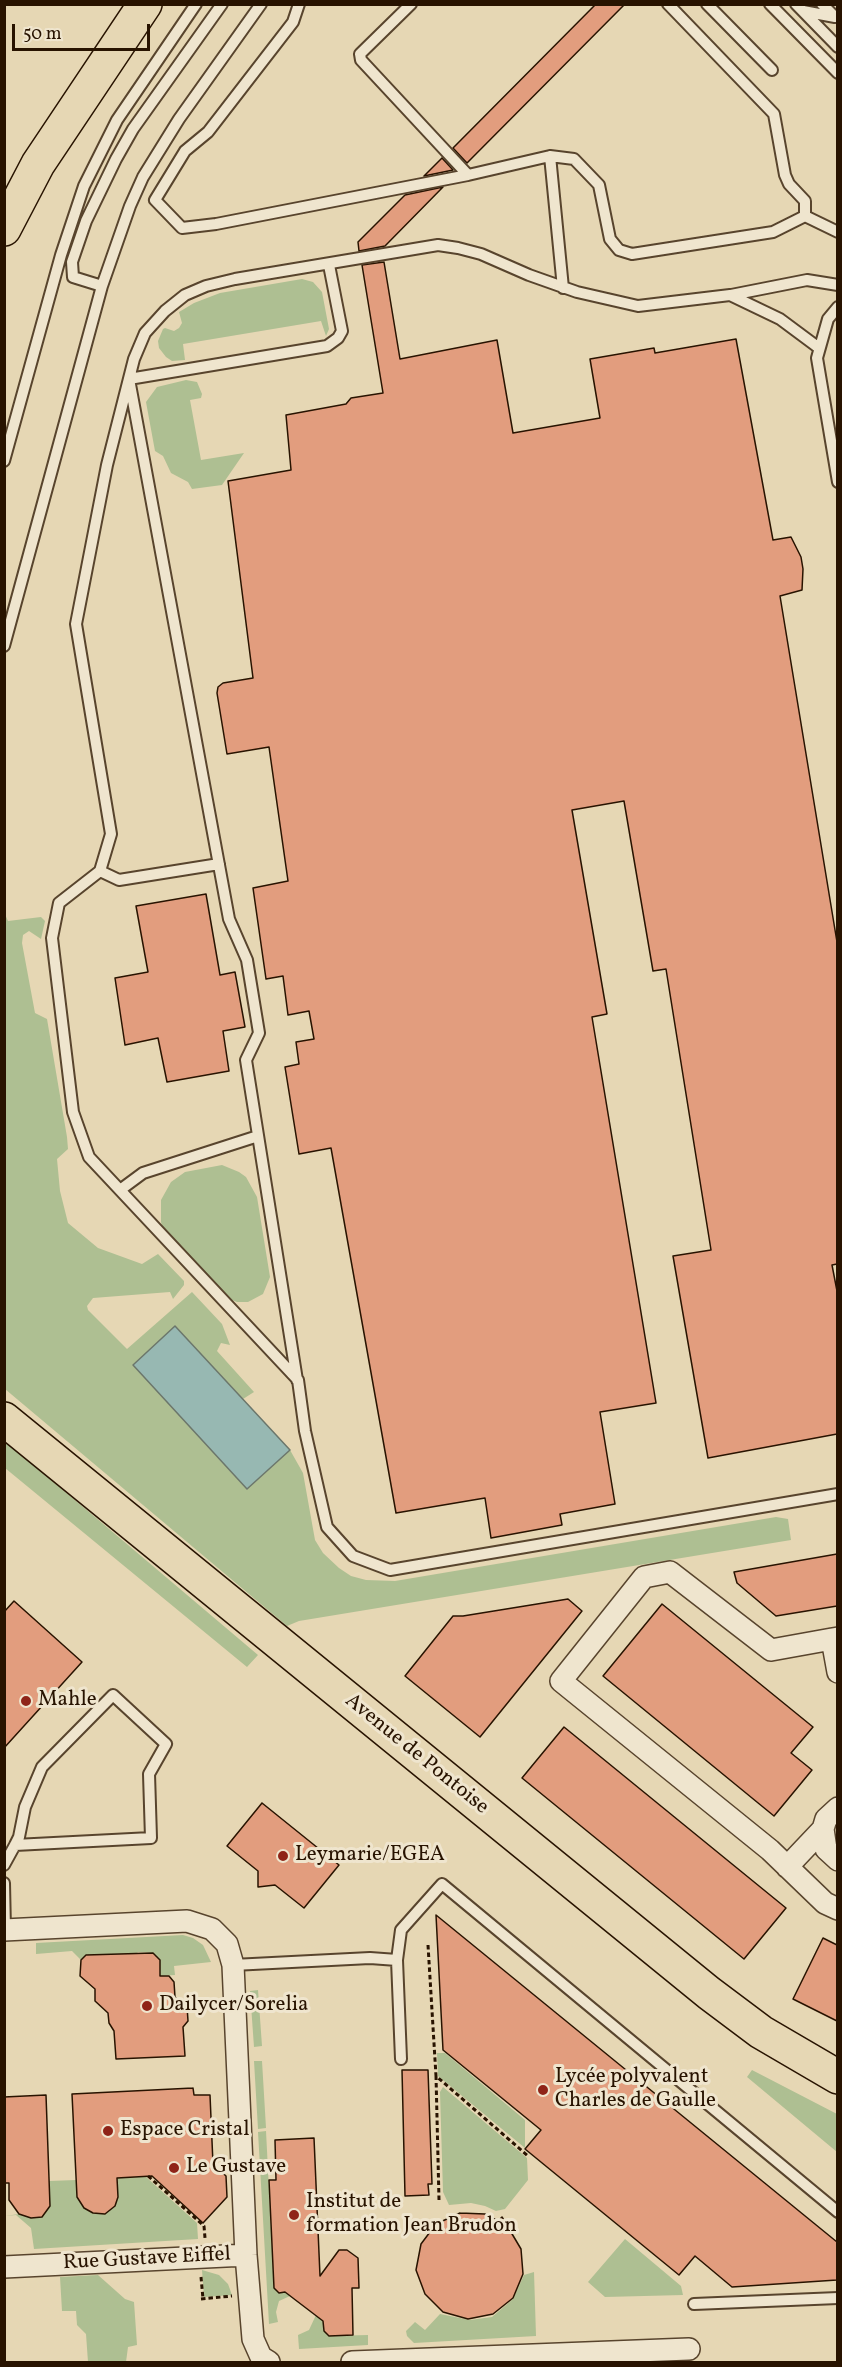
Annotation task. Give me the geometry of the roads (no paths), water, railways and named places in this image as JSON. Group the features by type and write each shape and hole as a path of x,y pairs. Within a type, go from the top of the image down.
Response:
{"main road":[{"path":"4,185 38,129 123,4"},
{"path":"4,229 38,164 145,4"},
{"name":"Avenue de Pontoise","path":"4,1419 709,1994 761,2032 837,2077"}],"street":[{"path":"833,1901 787,1867 770,1850 561,1681 644,1577 670,1572 771,1650 835,1639 837,1672"},
{"path":"787,1867 823,1829 826,1820 837,1808"},
{"path":"823,1829 826,1850 837,1860"},
{"path":"5,1930 187,1921 201,1924 221,1936 227,1944 233,1965 246,2254"},
{"name":"Rue Gustave Eiffel","path":"4,2267 246,2254 253,2338 261,2357 269,2362"},
{"path":"352,2362 552,2359 689,2349"}],"lane":[{"path":"4,461 61,255 84,186 117,120 196,4"},
{"path":"102,286 73,277 72,262 86,221 133,129 222,4"},
{"path":"4,646 113,251 143,177 179,119 261,4"},
{"path":"299,4 293,22 208,132 185,151 155,200 182,228 216,224 550,156 574,159 599,185 610,239 619,250 632,254 773,232 805,216"},
{"path":"411,4 360,54 361,60 468,174"},
{"path":"668,4 774,114 785,175 789,184 805,201 805,216"},
{"path":"707,4 772,70"},
{"path":"770,4 837,73"},
{"path":"822,4 836,18"},
{"path":"799,8 836,18"},
{"path":"799,8 837,47"},
{"path":"550,156 563,288"},
{"path":"805,216 837,232"},
{"path":"297,1380 89,1156 73,1112 52,938 59,903 100,871 111,834 76,624 107,465 134,359 145,333 165,311 185,295 206,286 235,279 438,245 481,254 563,288 638,306 730,295 807,280 837,285"},
{"path":"129,380 327,346 338,338 342,331 329,265"},
{"path":"730,295 780,319 819,348"},
{"path":"837,307 828,319 817,358 837,482"},
{"path":"129,380 229,919 247,960 259,1033 246,1060 304,1431 327,1527 353,1556 390,1570 837,1494"},
{"path":"100,871 119,880 219,864"},
{"path":"120,1190 142,1173 258,1136"},
{"path":"4,1865 19,1837 25,1807 42,1767 113,1695 166,1744 150,1774 151,1838 15,1845"},
{"path":"4,1883 5,1930"},
{"path":"401,2059 398,1960 401,1930 441,1884 837,2212"},
{"path":"233,1965 370,1958 398,1960"},
{"path":"694,2304 837,2298"}],"water":[{"path":"175,1326 290,1450 247,1489 133,1365"}],"place":[{"name":"Mahle","path":"26,1701"},
{"name":"Leymarie/EGEA","path":"283,1856"},
{"name":"Dailycer/Sorelia","path":"147,2006"},
{"name":"Lycée polyvalent Charles de Gaulle","path":"543,2090"},
{"name":"Espace Cristal","path":"108,2131"},
{"name":"Le Gustave","path":"174,2168"},
{"name":"Institut de formation Jean Brudon","path":"294,2215"}]}
